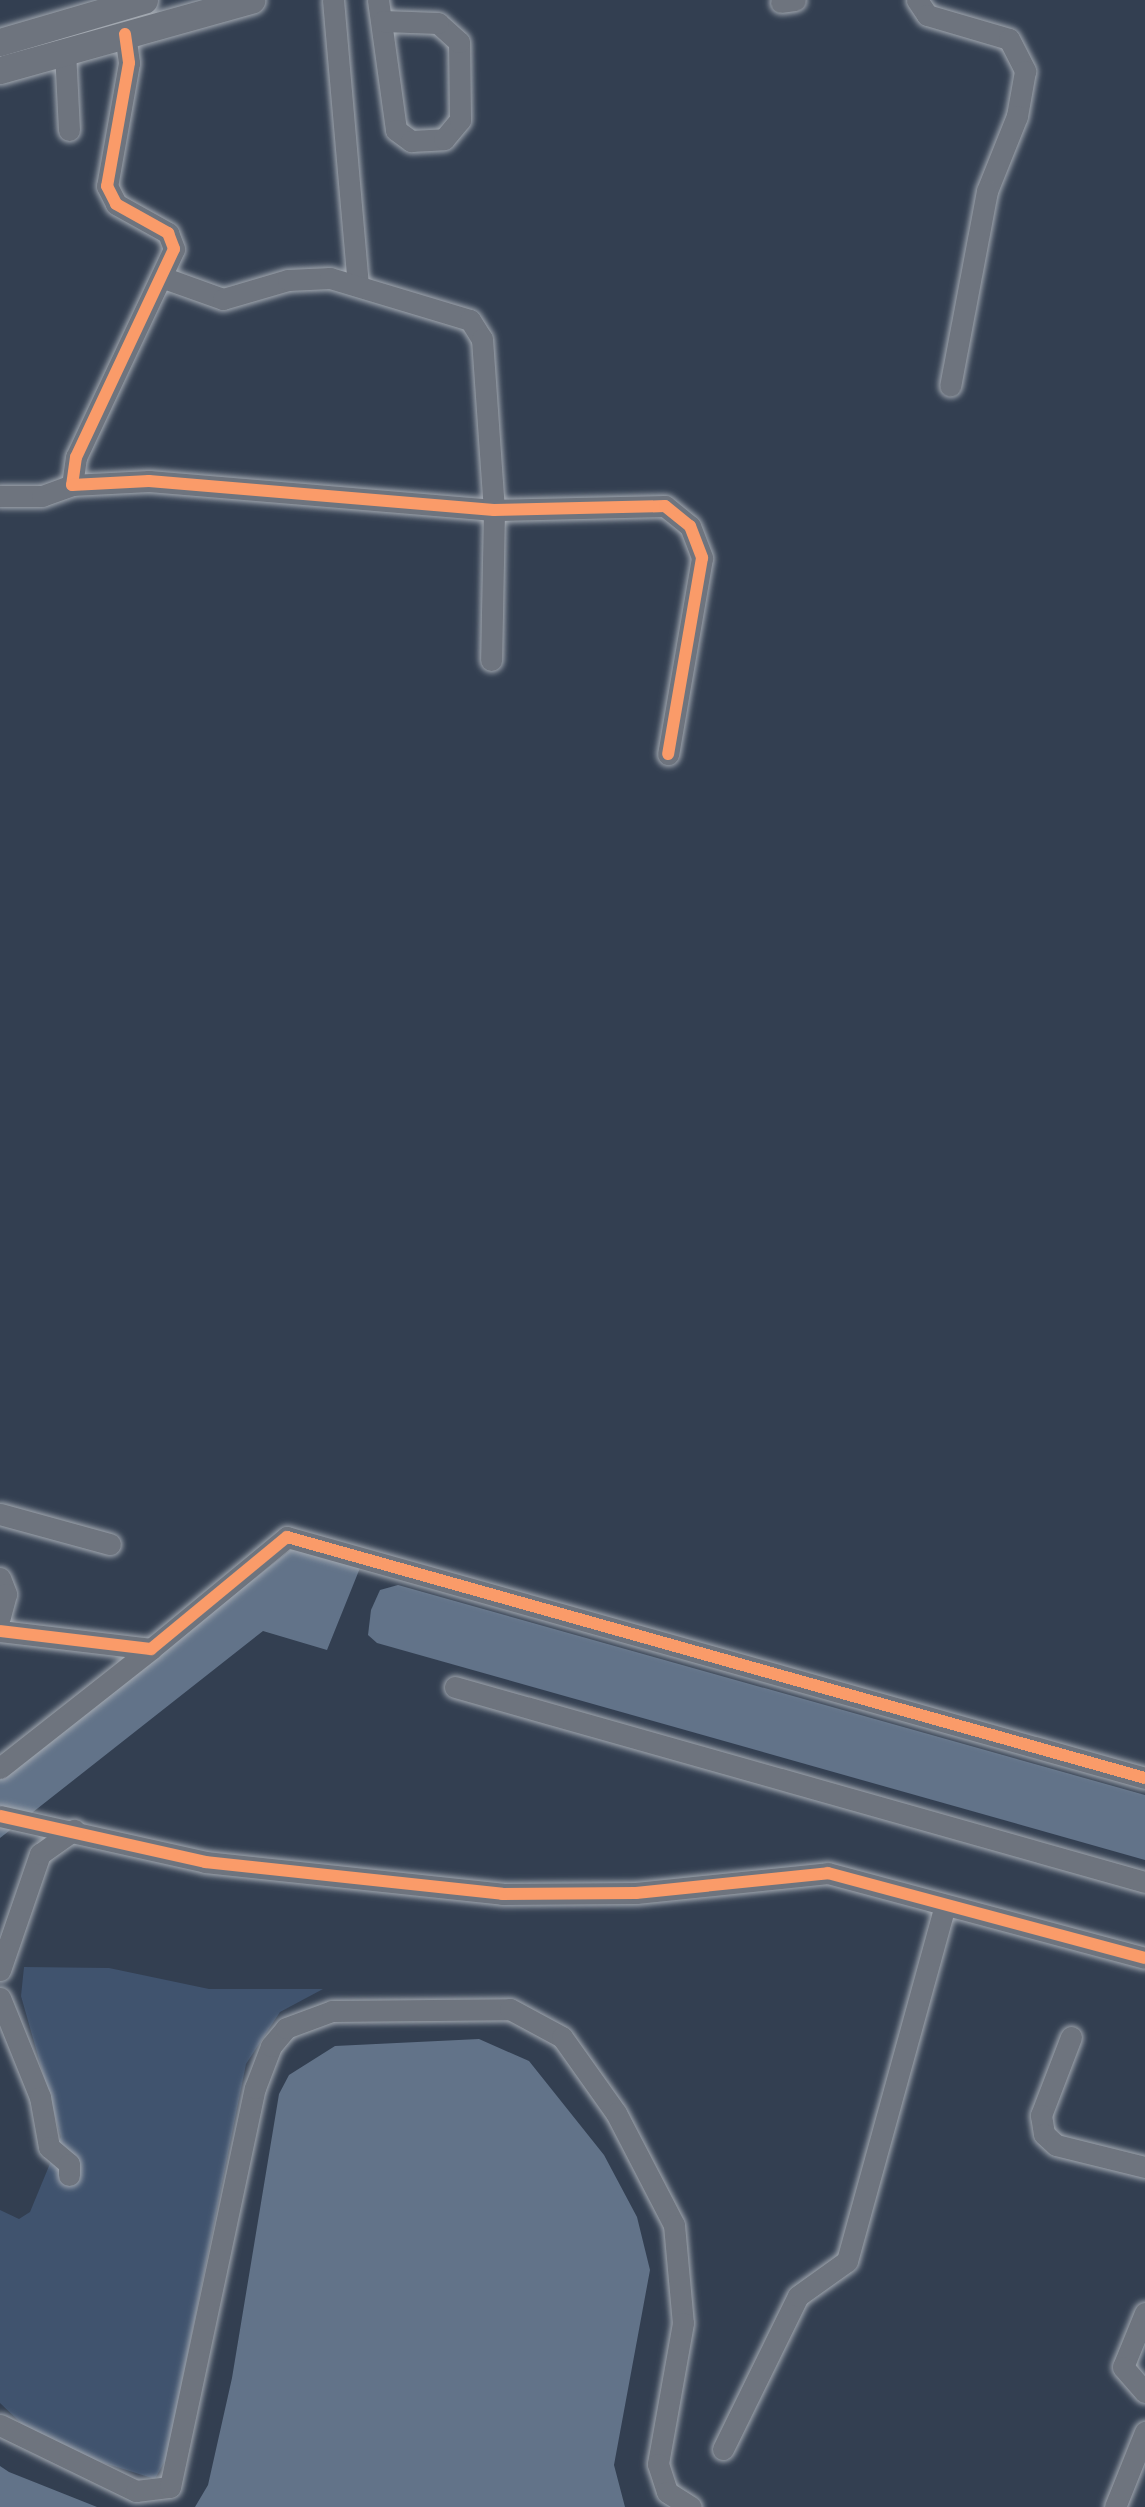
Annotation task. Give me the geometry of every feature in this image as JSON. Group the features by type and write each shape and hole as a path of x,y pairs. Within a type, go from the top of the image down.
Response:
{"main road":[{"path":"0,42 144,0"},
{"path":"0,70 251,0"}],"street":[{"path":"333,0 358,283"},
{"path":"917,0 927,16 1010,40 1025,71 987,191 950,386"},
{"path":"381,10 438,23 459,42 460,120 444,139 411,141 396,130 381,10"},
{"path":"72,485 76,458 117,367 166,278 174,249 168,233 116,205 107,186 129,63 125,34"},
{"path":"65,51 69,130"},
{"path":"166,278 223,299 287,280 358,283 459,314 476,329 494,510 491,659"},
{"path":"0,496 42,496 72,485 149,481 494,510 665,506 690,526 701,558 699,593 668,754"},
{"path":"0,1514 110,1544"},
{"path":"0,1768 287,1537 1145,1778"},
{"path":"0,1578 0,1617"},
{"path":"0,1630 151,1649"},
{"path":"455,1687 1145,1882"},
{"path":"0,1816 205,1862 502,1894 617,1894 828,1873 1145,1958"},
{"path":"0,1970 40,1854 74,1830"},
{"path":"723,2450 797,2296 847,2261 945,1905"},
{"path":"0,1998 40,2097 49,2147 70,2175"},
{"path":"0,2425 136,2491 170,2487 255,2088 271,2046 286,2028 332,2011 510,2009 562,2037 616,2113 674,2224 683,2323 658,2464 667,2492 691,2507"},
{"path":"1072,2037 1041,2115 1044,2134 1056,2145 1145,2168"},
{"path":"1145,2313 1123,2367 1145,2392"},
{"path":"1115,2507 1145,2432"}],"shaded area":[{"path":"297,1545 362,1563 327,1650 263,1631 0,1838 0,1779"},
{"path":"398,1585 1145,1795 1145,1860 377,1643 368,1635 371,1610 380,1590"},
{"path":"24,1967 109,1968 209,1989 323,1989 280,2012 246,2064 167,2457 155,2479 88,2458 23,2425 0,2403 0,2210 19,2219 30,2212 61,2137 21,1996"},
{"path":"479,2039 529,2061 604,2155 637,2217 650,2270 614,2465 625,2507 195,2507 208,2485 232,2378 279,2094 289,2075 335,2046"},
{"path":"0,2466 9,2472 97,2507 0,2507"}],"cycle path":[{"path":"125,34 129,63 107,186 116,204 168,233 174,249 76,457 72,485 149,481 494,510 665,506 690,526 702,558 668,754"},
{"path":"0,1631 151,1649 287,1537 1145,1778"},
{"path":"0,1816 205,1862 502,1894 636,1893 828,1873 1145,1958"}]}
